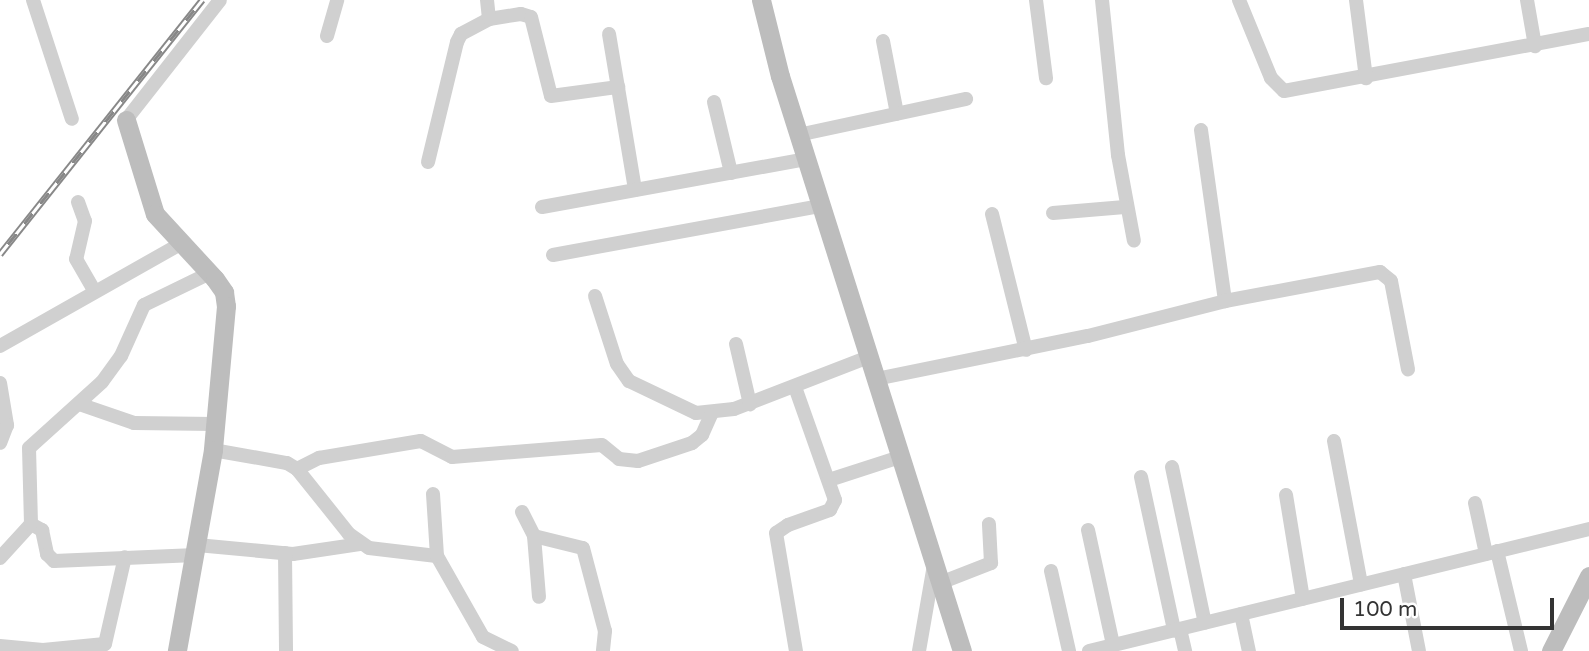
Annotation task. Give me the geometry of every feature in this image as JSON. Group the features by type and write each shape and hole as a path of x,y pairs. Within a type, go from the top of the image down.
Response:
{"main road":[{"path":"761,0 798,135 962,651"},
{"path":"126,120 155,214 180,244 210,273 224,292 226,306 213,450 177,651"},
{"path":"1551,651 1589,576"}],"street":[{"path":"33,0 72,120"},
{"path":"126,120 220,0"},
{"path":"327,36 337,0"},
{"path":"487,0 489,19"},
{"path":"1036,0 1046,78"},
{"path":"1102,0 1125,207 1134,241"},
{"path":"1239,0 1276,88 1284,91 1366,78 1589,34"},
{"path":"1356,0 1366,78"},
{"path":"1527,0 1535,46"},
{"path":"428,162 457,42 461,34 489,19 521,14 531,17 551,96 618,87"},
{"path":"610,34 635,190"},
{"path":"883,41 897,114"},
{"path":"798,135 966,99"},
{"path":"713,102 731,173"},
{"path":"1201,130 1225,301"},
{"path":"542,207 806,159"},
{"path":"78,202 85,221 76,259 94,290"},
{"path":"553,256 821,206"},
{"path":"1053,213 1125,207"},
{"path":"992,214 1026,350"},
{"path":"0,346 53,319 94,290 180,244"},
{"path":"876,379 1026,350 1225,301 1380,272 1389,275 1409,369"},
{"path":"0,558 31,524 29,448 79,404 116,365 144,305 210,273"},
{"path":"595,296 617,364 629,381 674,406 711,415 750,404 869,358"},
{"path":"736,344 750,404"},
{"path":"0,383 8,425 0,443"},
{"path":"795,387 829,480 834,506 776,533 796,651"},
{"path":"79,404 134,423 215,424"},
{"path":"297,469 319,458 421,441 452,457 602,445 620,459 638,461 692,443 702,435 711,415"},
{"path":"1334,442 1361,584"},
{"path":"213,450 287,463 297,469 361,544"},
{"path":"829,480 900,457"},
{"path":"1172,467 1205,622"},
{"path":"1141,477 1177,629 1185,651"},
{"path":"433,494 437,556 483,637 512,651"},
{"path":"1286,495 1303,598"},
{"path":"1475,503 1521,651"},
{"path":"522,512 534,536 539,597"},
{"path":"31,524 42,530 47,554 54,561 125,558 196,550 285,554 361,544 437,556"},
{"path":"919,651 937,574 991,563 989,524"},
{"path":"1089,651 1589,529"},
{"path":"1088,530 1113,645"},
{"path":"534,536 583,548 603,618 603,651"},
{"path":"285,554 286,651"},
{"path":"0,646 43,650 105,645 125,558"},
{"path":"1051,571 1069,651"},
{"path":"1404,574 1419,651"},
{"path":"1241,614 1249,651"}],"railway":[{"path":"0,254 202,0"}]}
